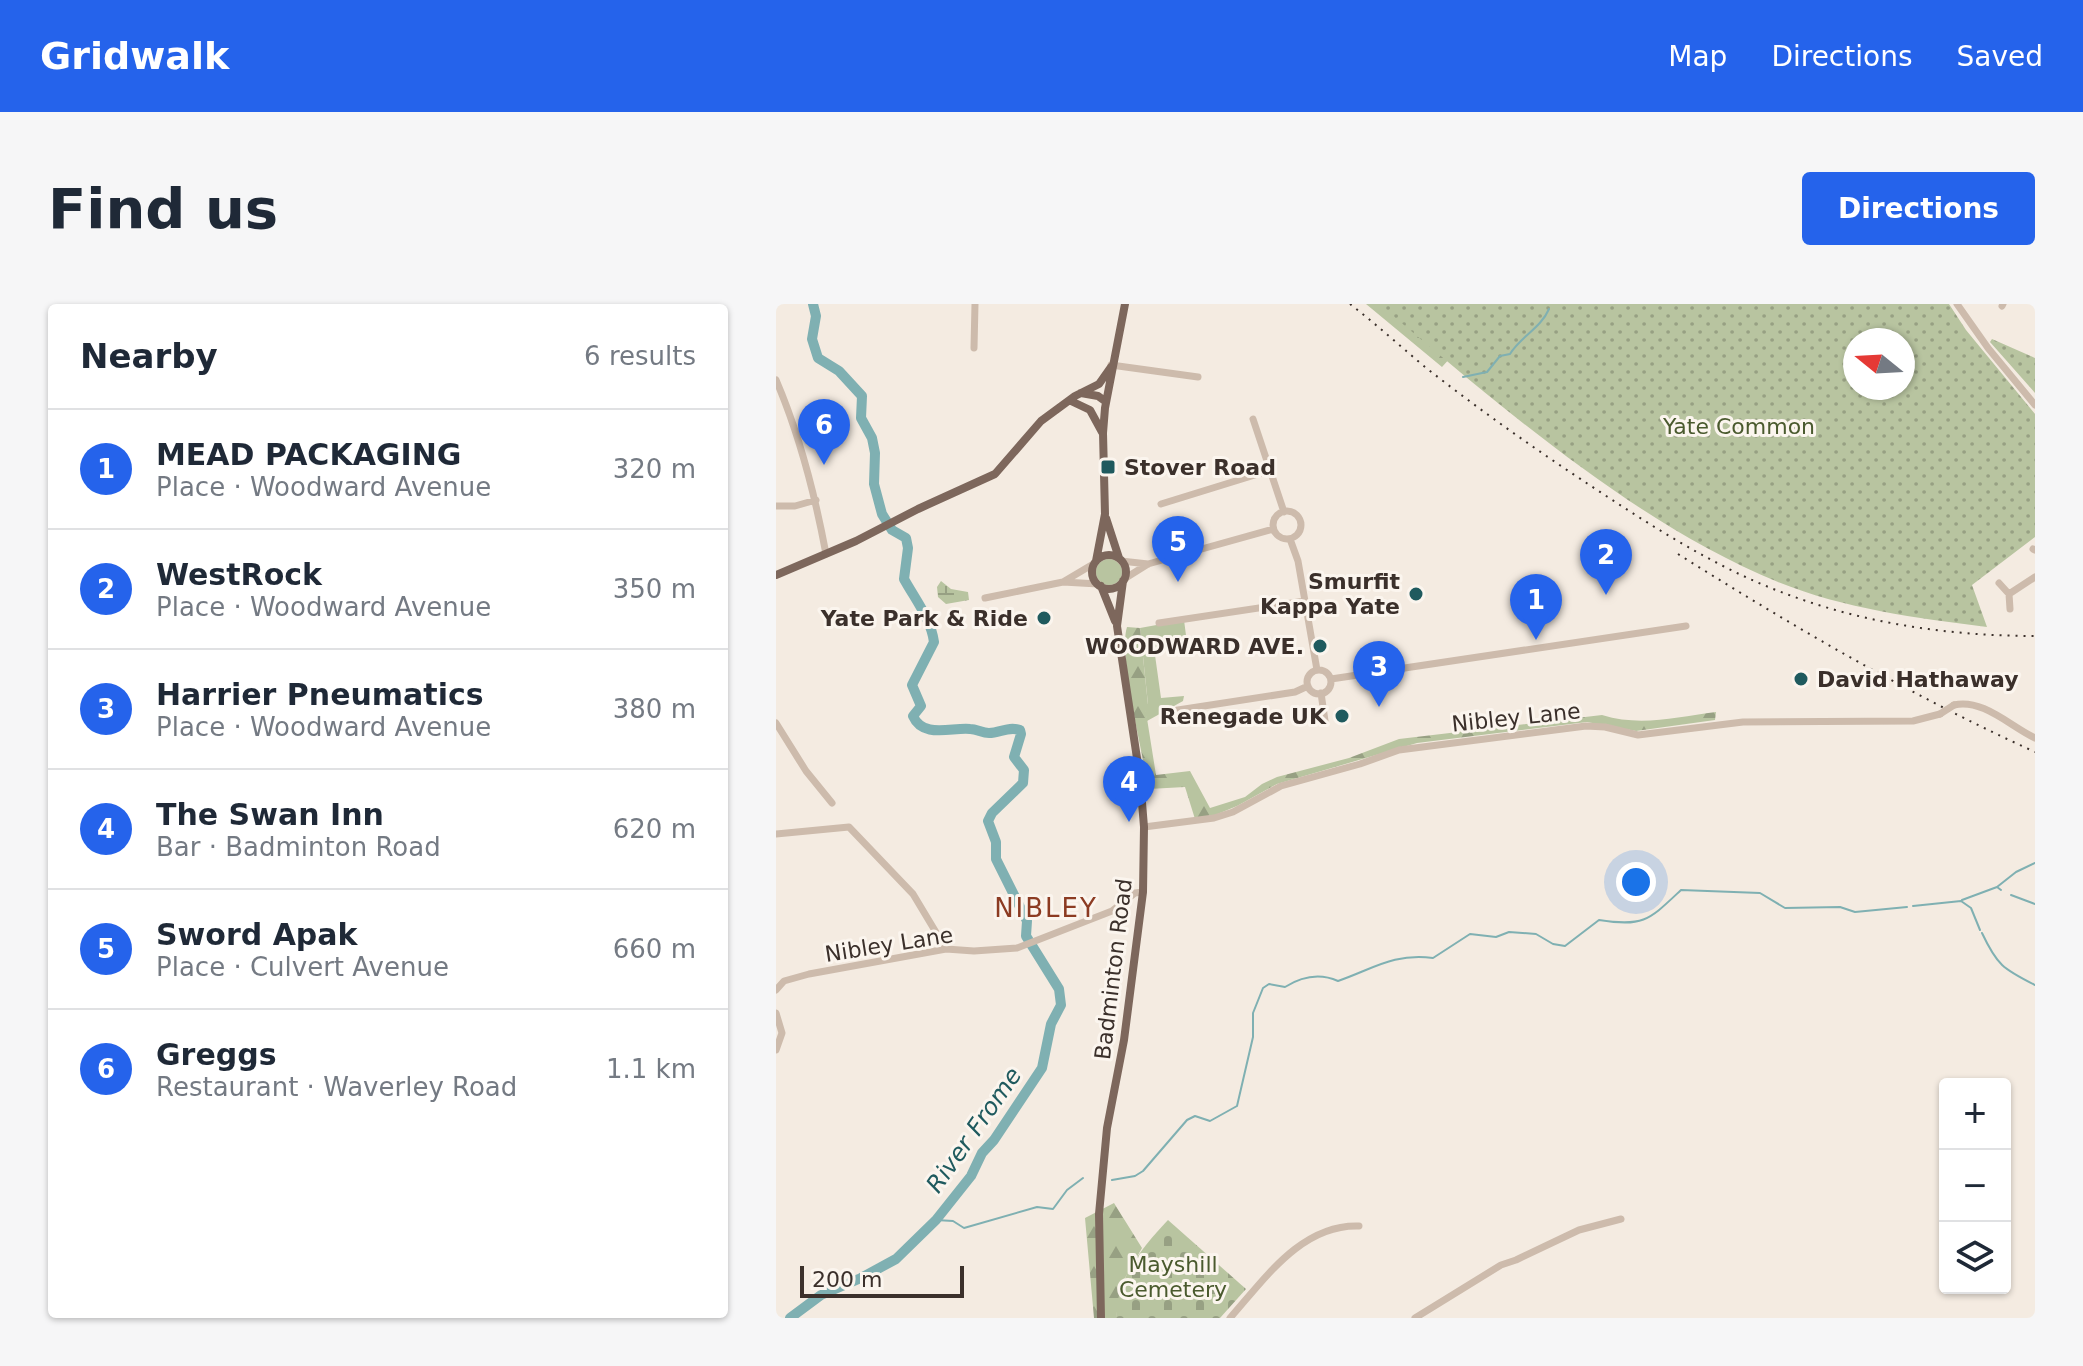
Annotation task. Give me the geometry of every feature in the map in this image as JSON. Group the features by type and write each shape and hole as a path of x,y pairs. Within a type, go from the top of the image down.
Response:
{"main road":[{"path":"1105,514 1126,572 1123,580 1113,588 1100,585 1093,576 1105,514 1105,401 1125,304"},
{"path":"776,575 995,474 1041,421 1080,393 1099,384 1111,366"},
{"path":"1080,393 1102,397 1105,401"},
{"path":"1071,401 1101,405 1105,401"},
{"path":"1084,405 1103,433"},
{"path":"1096,562 1106,555 1120,560"},
{"name":"Badminton Road","path":"1117,626 1123,580"},
{"name":"Badminton Road","path":"1100,585 1117,626 1140,778 1144,827 1143,892 1124,1040 1107,1128 1099,1214 1101,1318"}],"street":[{"path":"974,348 975,304"},
{"path":"1957,304 2035,405"},
{"path":"1111,366 1198,377"},
{"path":"776,380 816,500 826,554"},
{"path":"1253,419 1284,512"},
{"path":"1161,504 1271,470"},
{"path":"776,506 795,506 816,500"},
{"path":"1284,512 1292,512 1300,521 1300,529 1290,539 1278,536 1273,529 1274,520 1284,512"},
{"path":"1123,580 1148,564 1273,529"},
{"path":"1290,539 1298,561 1317,670"},
{"path":"1120,560 1148,564"},
{"path":"1063,582 1096,562"},
{"path":"2009,594 2035,577"},
{"path":"985,598 1063,582 1100,585"},
{"path":"1999,583 2009,594 2010,609"},
{"path":"1159,623 1305,601"},
{"path":"1173,609 1175,621"},
{"path":"1331,679 1686,626"},
{"path":"1317,670 1324,671 1331,679 1330,687 1321,693 1312,691 1308,686 1308,678 1317,670"},
{"path":"1178,710 1295,692 1308,686"},
{"path":"1321,693 1325,721"},
{"name":"Nibley Lane","path":"1144,827 1214,818 1233,812 1281,786 1418,746 1586,726 1638,735 1743,722 1913,721 1965,703 1978,705 2035,738"},
{"path":"776,723 806,771 832,803"},
{"path":"776,834 849,827 913,894 946,949"},
{"name":"Nibley Lane","path":"776,990 784,981 809,974 946,949 1017,948 1112,911 1135,893 1143,892"},
{"path":"776,1013 782,1033 776,1050"},
{"path":"1415,1318 1501,1265 1569,1233 1621,1219"},
{"path":"1230,1318 1296,1246 1325,1233 1359,1226"}],"green space":[{"path":"1366,304 1395,304 1451,357 1442,367"},
{"name":"Yate Common","path":"1379,304 1949,304 1966,330 2035,414 2035,537 1972,585 1987,627 1881,611 1803,591 1724,557 1620,494 1520,420"},
{"path":"1992,339 2035,358 2035,393 1990,342"},
{"path":"1109,559 1118,563 1122,572 1118,581 1109,585 1100,581 1096,572 1100,563"},
{"path":"941,581 951,589 968,592 969,600 946,604 938,597 937,587"},
{"path":"1184,620 1187,643 1154,648 1161,698 1184,696 1183,701 1147,721 1140,628"},
{"path":"1127,627 1140,628 1148,705 1145,706 1156,775 1190,771 1210,808 1245,797 1277,777 1349,758 1399,739 1602,715 1645,721 1716,712 1715,720 1636,731 1587,722 1417,743 1277,784 1237,806 1208,818 1195,819 1185,787 1149,789 1128,681"},
{"path":"1114,1203 1142,1248 1121,1285 1116,1318 1094,1318 1085,1218"},
{"name":"Mayshill Cemetery","path":"1168,1220 1246,1289 1220,1318 1116,1318 1121,1289 1132,1264"}],"waterway":[{"name":"River Frome","path":"790,1318 821,1295 896,1259 936,1220 971,1176 982,1153 1042,1068 1051,1024 1061,1005 1059,989 1026,936 1027,921 996,859 996,842 988,821 992,813 1023,783 1024,770 1014,757 1020,730 989,733 970,729 931,730 918,723 913,716 921,706 912,685 934,642 926,617 904,579 908,548 906,538 892,530 882,514 874,484 872,438 861,418 862,396 839,371 818,358 812,339 816,316 813,304"},
{"path":"1463,377 1487,372 1500,356 1510,354 1541,322 1549,309"},
{"path":"1997,887 2016,872 2035,863"},
{"path":"1962,900 1997,887 2001,890"},
{"path":"1112,1180 1135,1176 1143,1171 1187,1120 1195,1116 1210,1121 1237,1106 1253,1037 1253,1013 1263,988 1269,984 1285,987 1318,977 1338,981 1395,960 1433,958 1470,934 1496,937 1509,932 1536,934 1553,944 1565,946 1599,920 1626,922 1645,919 1681,890 1760,893 1785,908 1840,907 1855,912 1907,907"},
{"path":"2011,895 2035,904"},
{"path":"1913,906 1961,901 1971,908 1980,930"},
{"path":"1982,933 2002,965 2035,985"},
{"path":"936,1220 953,1221 964,1228 1037,1207 1053,1209 1067,1190 1083,1178"}],"railway":[{"path":"1350,304 1425,367 1526,442 1638,516 1723,566 1797,598 1875,620 1954,632 2035,636"},
{"path":"1678,554 1853,659 2035,752"}],"place":[{"name":"Greggs","path":"824,465"},
{"name":"Stover Road","path":"1108,467"},
{"name":"Sword Apak","path":"1178,582"},
{"name":"Smurfit Kappa Yate","path":"1416,594"},
{"name":"WestRock","path":"1606,595"},
{"name":"Yate Park & Ride","path":"1044,618"},
{"name":"MEAD PACKAGING","path":"1536,640"},
{"name":"WOODWARD AVE.","path":"1320,646"},
{"name":"David Hathaway","path":"1801,679"},
{"name":"Harrier Pneumatics","path":"1379,707"},
{"name":"Renegade UK","path":"1342,716"},
{"name":"The Swan Inn","path":"1129,822"}],"district":[{"name":"NIBLEY","path":"1046,908"}]}
